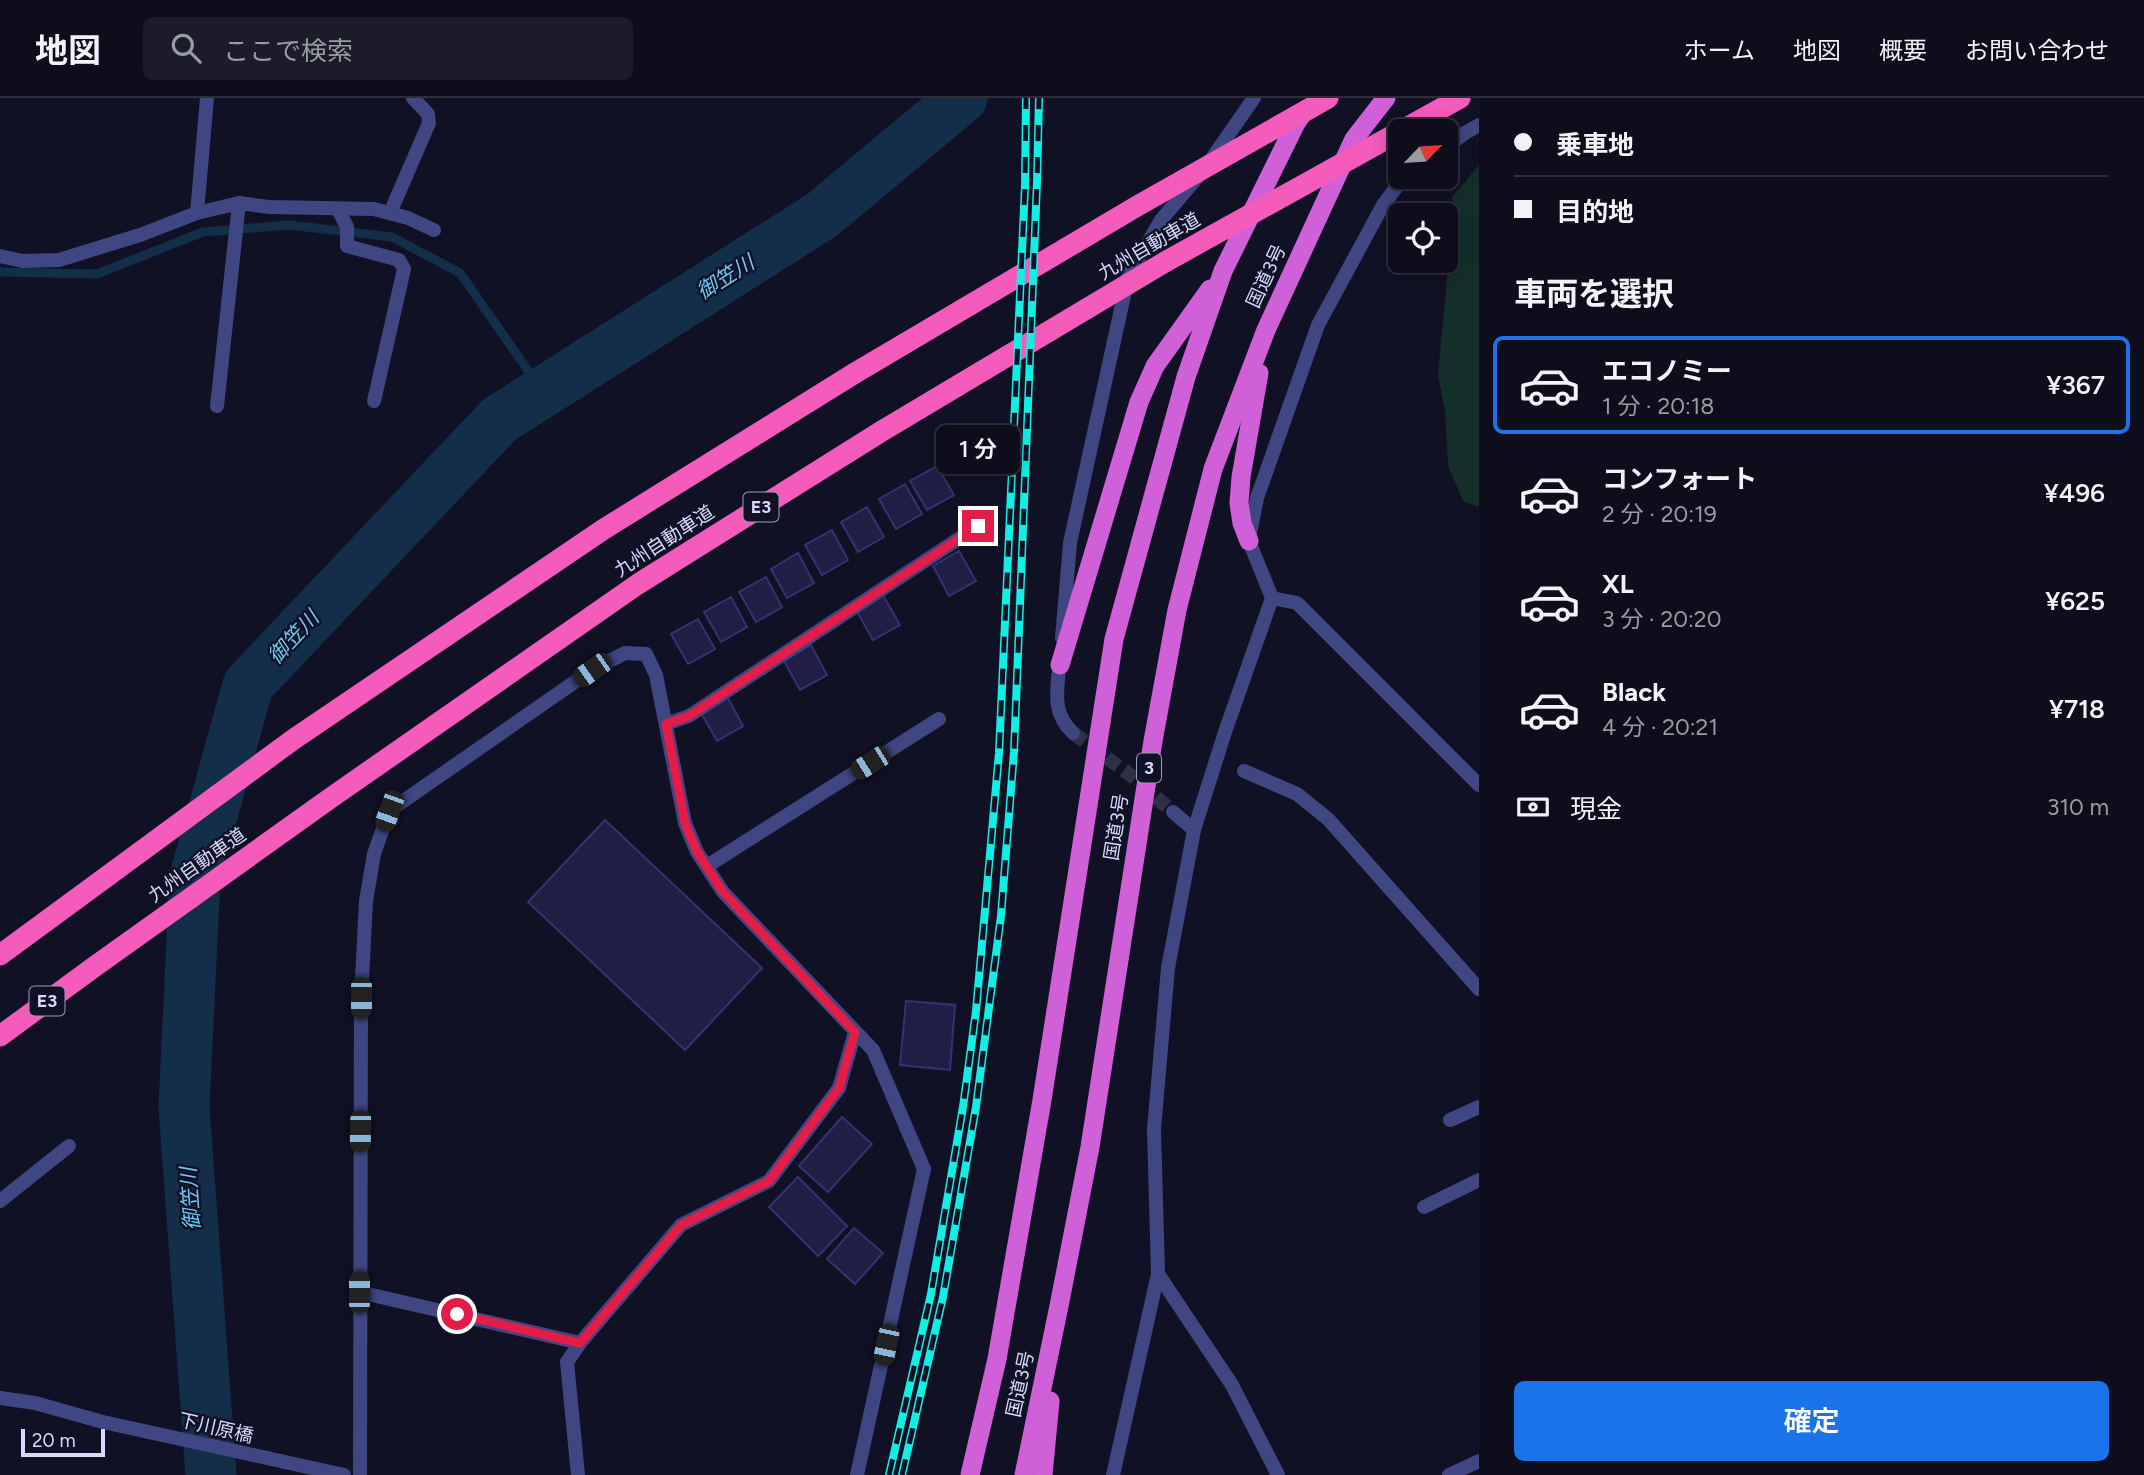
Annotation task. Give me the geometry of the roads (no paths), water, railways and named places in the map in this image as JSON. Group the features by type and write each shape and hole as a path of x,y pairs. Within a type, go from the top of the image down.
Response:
{"highway":[{"name":"国道3号","path":"970,1475 997,1359 1040,1113 1114,639 1186,377 1223,271 1296,123 1314,98"},
{"name":"九州自動車道","path":"0,955 293,739 604,529 855,373 1328,98"},
{"name":"国道3号","path":"1024,1475 1090,1147 1153,741 1177,610 1213,469 1266,330 1354,139 1387,98"},
{"name":"九州自動車道","path":"0,1036 343,789 650,576 882,431 1153,269 1460,98"},
{"path":"1060,665 1139,402 1155,366 1223,271"},
{"path":"1249,541 1242,523 1239,503 1241,477 1266,330"},
{"path":"1043,1475 1059,1306"}],"street":[{"path":"197,213 207,98"},
{"path":"390,213 429,123 428,114 413,98"},
{"path":"1073,733 1063,723 1058,711 1070,544 1128,277 1161,220 1206,167 1254,98"},
{"path":"1458,138 1479,125"},
{"path":"1113,1475 1158,1273 1154,1129 1168,968 1194,830 1272,598 1249,541 1257,498 1318,325 1383,205 1395,189"},
{"path":"217,406 239,203"},
{"path":"0,256 23,261 59,260 140,235 197,213 239,203 269,207 374,209 408,218 434,230"},
{"path":"338,209 347,227 347,246 399,260 404,269 374,401"},
{"path":"666,724 689,716 978,526"},
{"path":"1272,598 1297,603 1479,785"},
{"path":"360,1475 361,998 366,901 374,854 389,811 592,670 625,653 646,654 656,675 685,823 697,852 723,892 873,1050 924,1169 857,1475"},
{"path":"707,866 939,719"},
{"path":"1244,771 1297,794 1328,819 1479,989"},
{"path":"1173,812 1194,830"},
{"path":"578,1475 567,1362 580,1343 681,1225 769,1181 839,1088 855,1032"},
{"path":"1450,1121 1479,1107"},
{"path":"0,1200 69,1146"},
{"path":"1424,1207 1479,1180"},
{"path":"1158,1273 1232,1385 1278,1475"},
{"path":"359,1292 580,1343"},
{"name":"下川原橋","path":"0,1398 35,1403 103,1422 344,1475"},
{"path":"1449,1475 1479,1461"}],"waterway":[{"name":"御笠川","path":"211,1475 184,1107 195,877 248,685 499,420 822,215 962,98"},
{"path":"0,272 97,274 203,232 289,225 392,237 460,273 543,392"}],"tunnel":[{"path":"1073,733 1133,777 1173,812"}],"railway":[{"path":"889,1475 931,1294 963,1107 976,1011 999,753 1025,186 1026,98"},
{"path":"902,1475 943,1297 976,1107 1001,916 1014,752 1039,98"}]}
